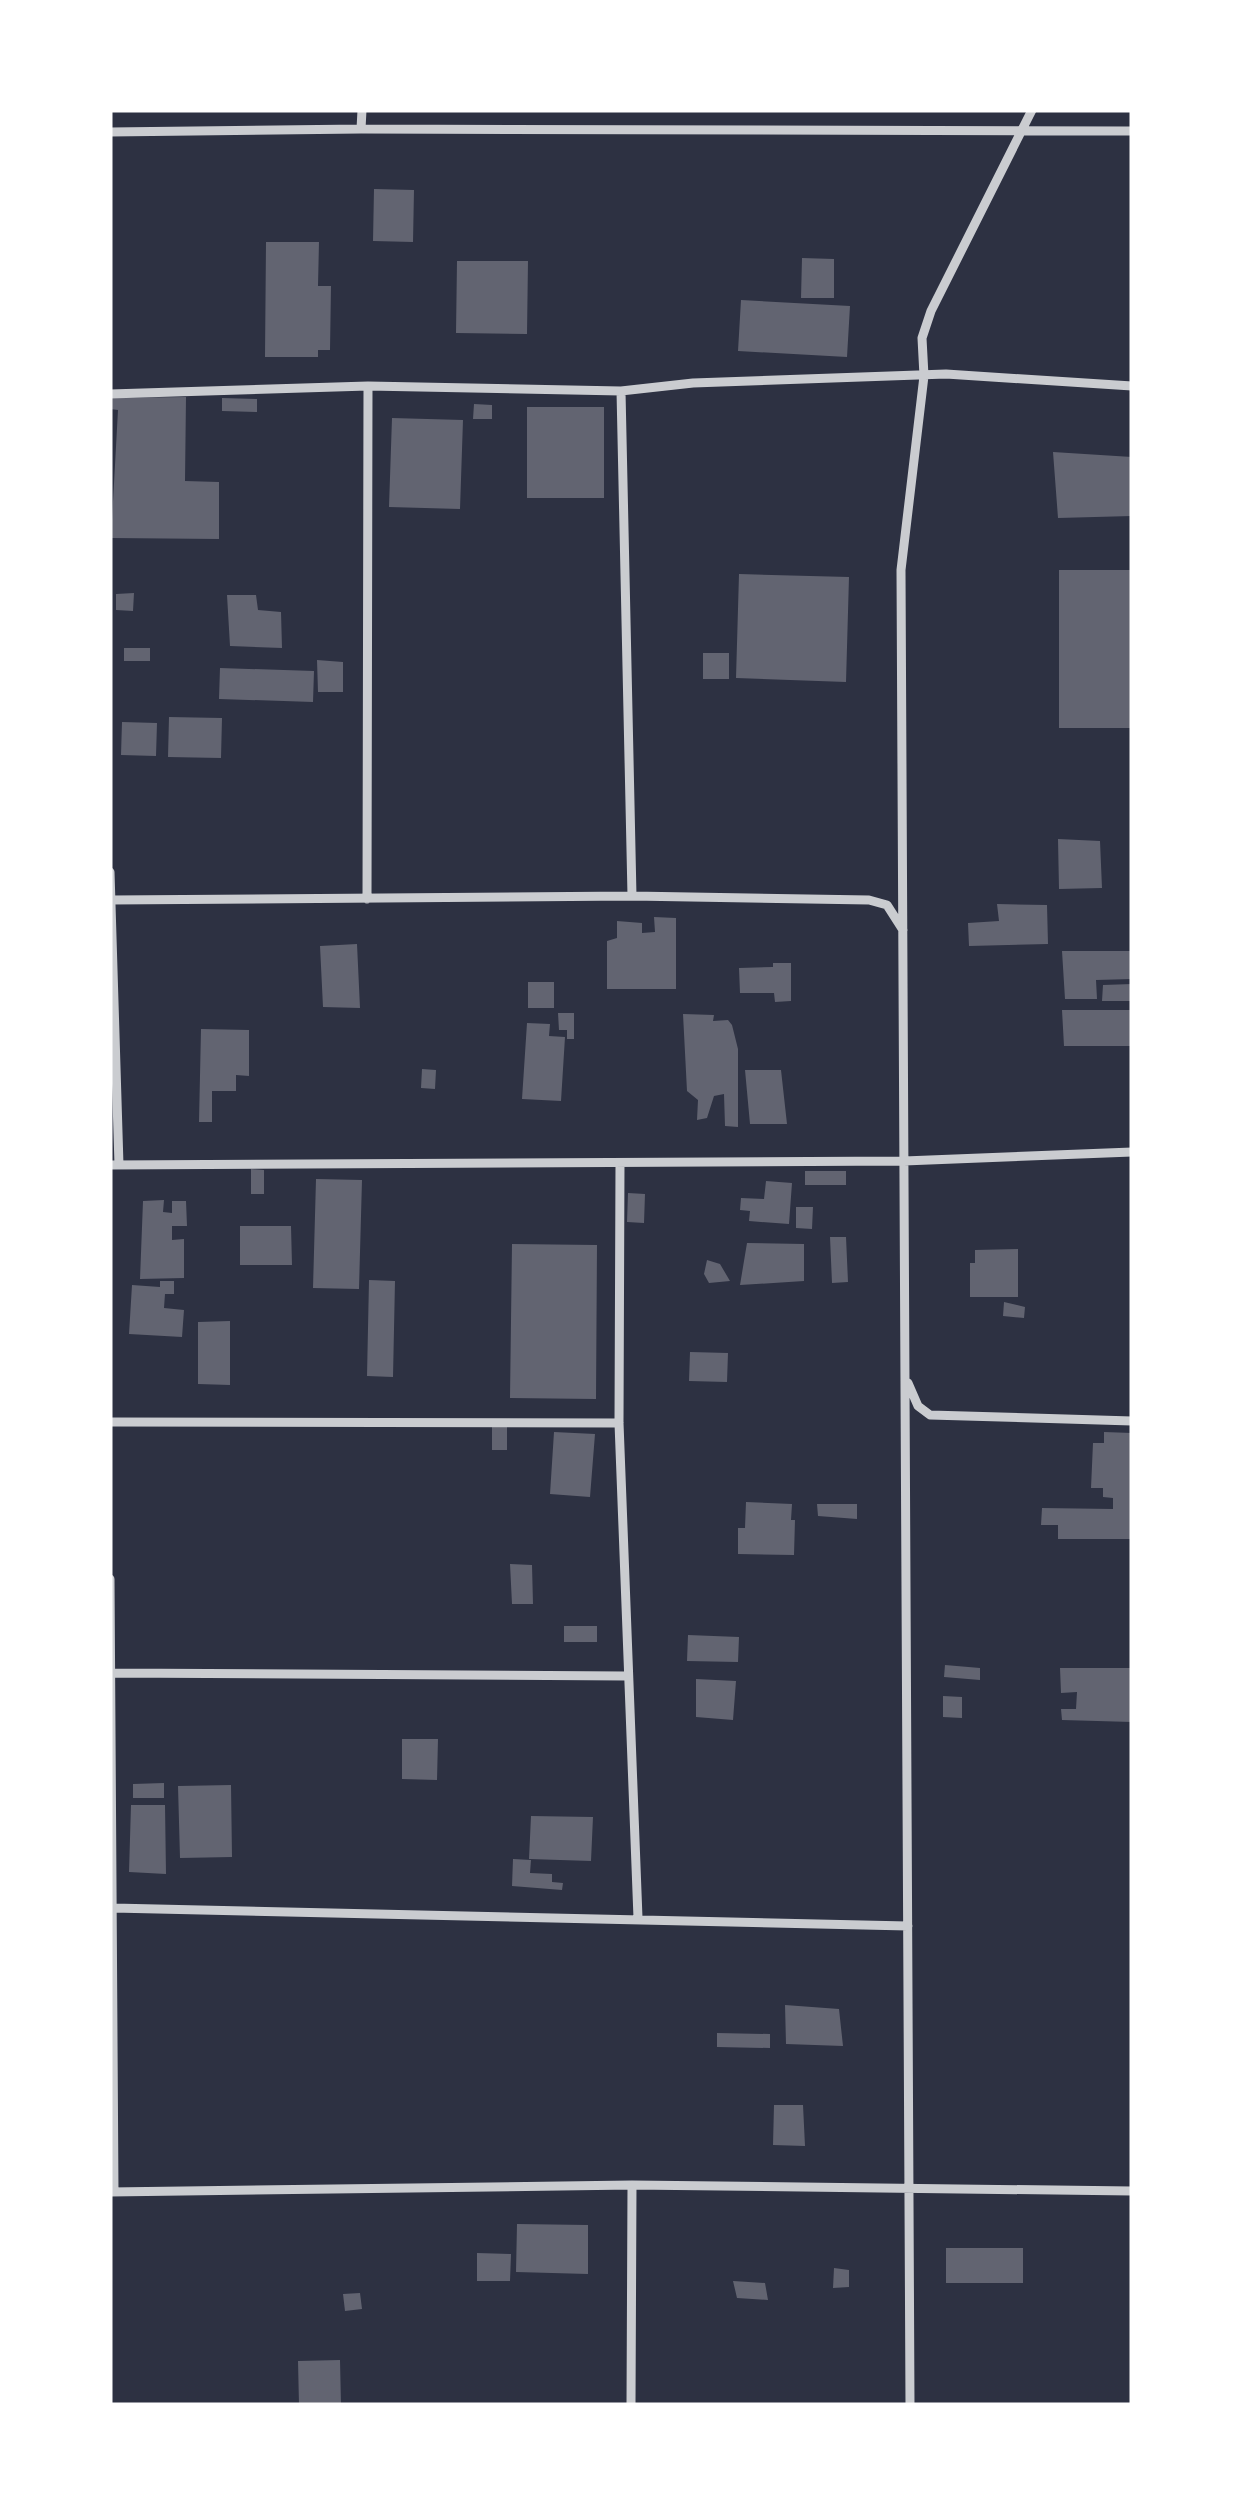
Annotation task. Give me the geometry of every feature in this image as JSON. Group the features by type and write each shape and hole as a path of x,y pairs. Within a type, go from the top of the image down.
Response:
{"street":[{"path":"362,110 362,129"},
{"path":"910,2405 902,570 924,376 922,338 931,311 1032,110"},
{"path":"110,132 1132,131"},
{"path":"110,394 368,386 622,391 693,382 946,374 1132,386"},
{"path":"367,899 368,386"},
{"path":"622,391 632,896"},
{"path":"110,872 114,1165 904,1161 1132,1152"},
{"path":"111,900 632,896 869,900 887,905 903,930"},
{"path":"620,1163 619,1423 638,1918"},
{"path":"905,1376 918,1406 930,1415 1132,1421"},
{"path":"110,1422 619,1423"},
{"path":"110,1580 112,2192 632,2185 1132,2191"},
{"path":"111,1674 626,1676"},
{"path":"113,1908 908,1926"},
{"path":"631,2405 632,2185"}],"building":[{"path":"374,189 414,190 413,242 373,241"},
{"path":"266,242 319,242 318,286 331,286 330,350 318,350 318,357 265,357"},
{"path":"802,258 834,259 834,298 801,298"},
{"path":"457,261 528,261 527,334 456,333"},
{"path":"741,300 850,306 847,357 738,351"},
{"path":"186,397 185,481 219,482 219,539 111,538 118,410 110,409 110,398"},
{"path":"222,398 257,399 257,412 222,411"},
{"path":"474,404 492,405 492,419 473,419"},
{"path":"527,407 604,407 604,498 527,498"},
{"path":"392,418 463,420 460,509 389,507"},
{"path":"1053,452 1132,457 1132,516 1058,518"},
{"path":"1059,570 1132,570 1132,728 1059,728"},
{"path":"739,574 849,577 846,682 736,678"},
{"path":"134,593 133,611 116,610 116,594"},
{"path":"227,595 256,595 258,610 281,612 282,648 230,646"},
{"path":"124,648 150,648 150,661 124,661"},
{"path":"703,653 729,653 729,679 703,679"},
{"path":"317,660 343,662 343,692 318,692"},
{"path":"220,668 314,671 313,702 219,699"},
{"path":"169,717 222,718 221,758 168,757"},
{"path":"122,722 157,723 156,756 121,755"},
{"path":"1058,839 1100,841 1102,888 1059,889"},
{"path":"997,904 1047,905 1048,944 969,946 968,923 999,921"},
{"path":"654,917 676,918 676,989 607,989 607,941 617,938 617,921 642,923 642,933 655,932"},
{"path":"357,944 360,1008 323,1007 320,946"},
{"path":"1062,951 1132,951 1132,979 1096,980 1097,999 1065,999"},
{"path":"773,963 791,963 791,1001 775,1002 774,993 740,993 739,968 773,967"},
{"path":"528,982 554,982 554,1008 528,1008"},
{"path":"1132,984 1132,1001 1102,1001 1103,985"},
{"path":"1062,1010 1132,1010 1132,1046 1064,1046"},
{"path":"558,1013 574,1013 574,1039 567,1039 567,1030 559,1030"},
{"path":"683,1014 714,1015 713,1021 728,1020 732,1025 738,1049 738,1127 725,1126 724,1094 714,1096 707,1118 697,1120 698,1100 687,1091"},
{"path":"527,1023 550,1024 549,1036 565,1037 561,1101 522,1099"},
{"path":"201,1029 249,1030 249,1076 236,1075 236,1091 212,1091 212,1122 199,1122"},
{"path":"422,1069 436,1070 435,1089 421,1088"},
{"path":"745,1070 781,1070 787,1124 750,1124"},
{"path":"251,1169 264,1170 264,1194 251,1194"},
{"path":"805,1171 846,1171 846,1185 805,1185"},
{"path":"316,1179 362,1180 359,1289 313,1288"},
{"path":"766,1181 792,1183 789,1224 749,1221 750,1211 740,1210 741,1198 764,1199"},
{"path":"628,1193 645,1194 644,1223 627,1222"},
{"path":"164,1200 163,1212 172,1213 172,1201 186,1201 187,1226 172,1226 172,1240 184,1239 184,1278 140,1279 143,1201"},
{"path":"796,1207 813,1207 812,1229 796,1228"},
{"path":"240,1226 291,1226 292,1265 240,1265"},
{"path":"830,1237 846,1237 848,1282 832,1283"},
{"path":"747,1243 804,1244 804,1281 740,1285"},
{"path":"512,1244 597,1245 596,1399 510,1398"},
{"path":"1018,1249 1018,1297 970,1297 970,1263 975,1263 975,1250"},
{"path":"707,1260 720,1264 730,1281 709,1283 704,1274"},
{"path":"369,1280 395,1281 393,1377 367,1376"},
{"path":"160,1281 174,1281 174,1294 165,1294 164,1308 184,1310 182,1337 129,1334 132,1285 160,1287"},
{"path":"1004,1302 1025,1307 1024,1318 1003,1316"},
{"path":"230,1321 230,1385 198,1384 198,1322"},
{"path":"690,1352 728,1353 727,1382 689,1381"},
{"path":"492,1426 507,1426 507,1450 492,1450"},
{"path":"554,1432 595,1434 590,1497 550,1494"},
{"path":"1104,1432 1132,1433 1132,1539 1058,1539 1058,1525 1041,1525 1042,1508 1113,1509 1113,1498 1103,1497 1103,1488 1091,1488 1093,1443 1104,1443"},
{"path":"746,1502 792,1504 794,1555 738,1554 738,1528 745,1528"},
{"path":"817,1504 857,1504 857,1519 818,1516"},
{"path":"510,1564 532,1565 533,1604 512,1604"},
{"path":"564,1626 597,1626 597,1642 564,1642"},
{"path":"688,1635 739,1637 738,1662 687,1661"},
{"path":"945,1665 980,1668 980,1680 944,1677"},
{"path":"1060,1668 1132,1668 1132,1722 1062,1720 1061,1709 1076,1709 1077,1692 1061,1693"},
{"path":"696,1679 736,1681 733,1720 696,1717"},
{"path":"943,1696 962,1697 962,1718 943,1717"},
{"path":"402,1739 438,1739 437,1780 402,1779"},
{"path":"164,1783 164,1798 133,1798 133,1784"},
{"path":"231,1785 232,1857 180,1858 178,1786"},
{"path":"131,1805 165,1805 166,1874 129,1872"},
{"path":"531,1816 593,1817 591,1861 529,1859"},
{"path":"513,1859 531,1860 530,1873 552,1874 552,1882 563,1883 562,1890 512,1886"},
{"path":"785,2005 839,2009 843,2046 786,2044"},
{"path":"717,2033 770,2034 770,2048 717,2047"},
{"path":"774,2105 803,2105 805,2146 773,2145"},
{"path":"517,2224 588,2225 588,2274 516,2272"},
{"path":"946,2248 1023,2248 1023,2283 946,2283"},
{"path":"477,2253 511,2254 510,2281 477,2281"},
{"path":"834,2268 849,2270 849,2287 833,2288"},
{"path":"733,2281 765,2283 768,2300 737,2298"},
{"path":"360,2293 362,2309 345,2311 343,2294"},
{"path":"340,2360 341,2405 299,2405 298,2361"}]}
